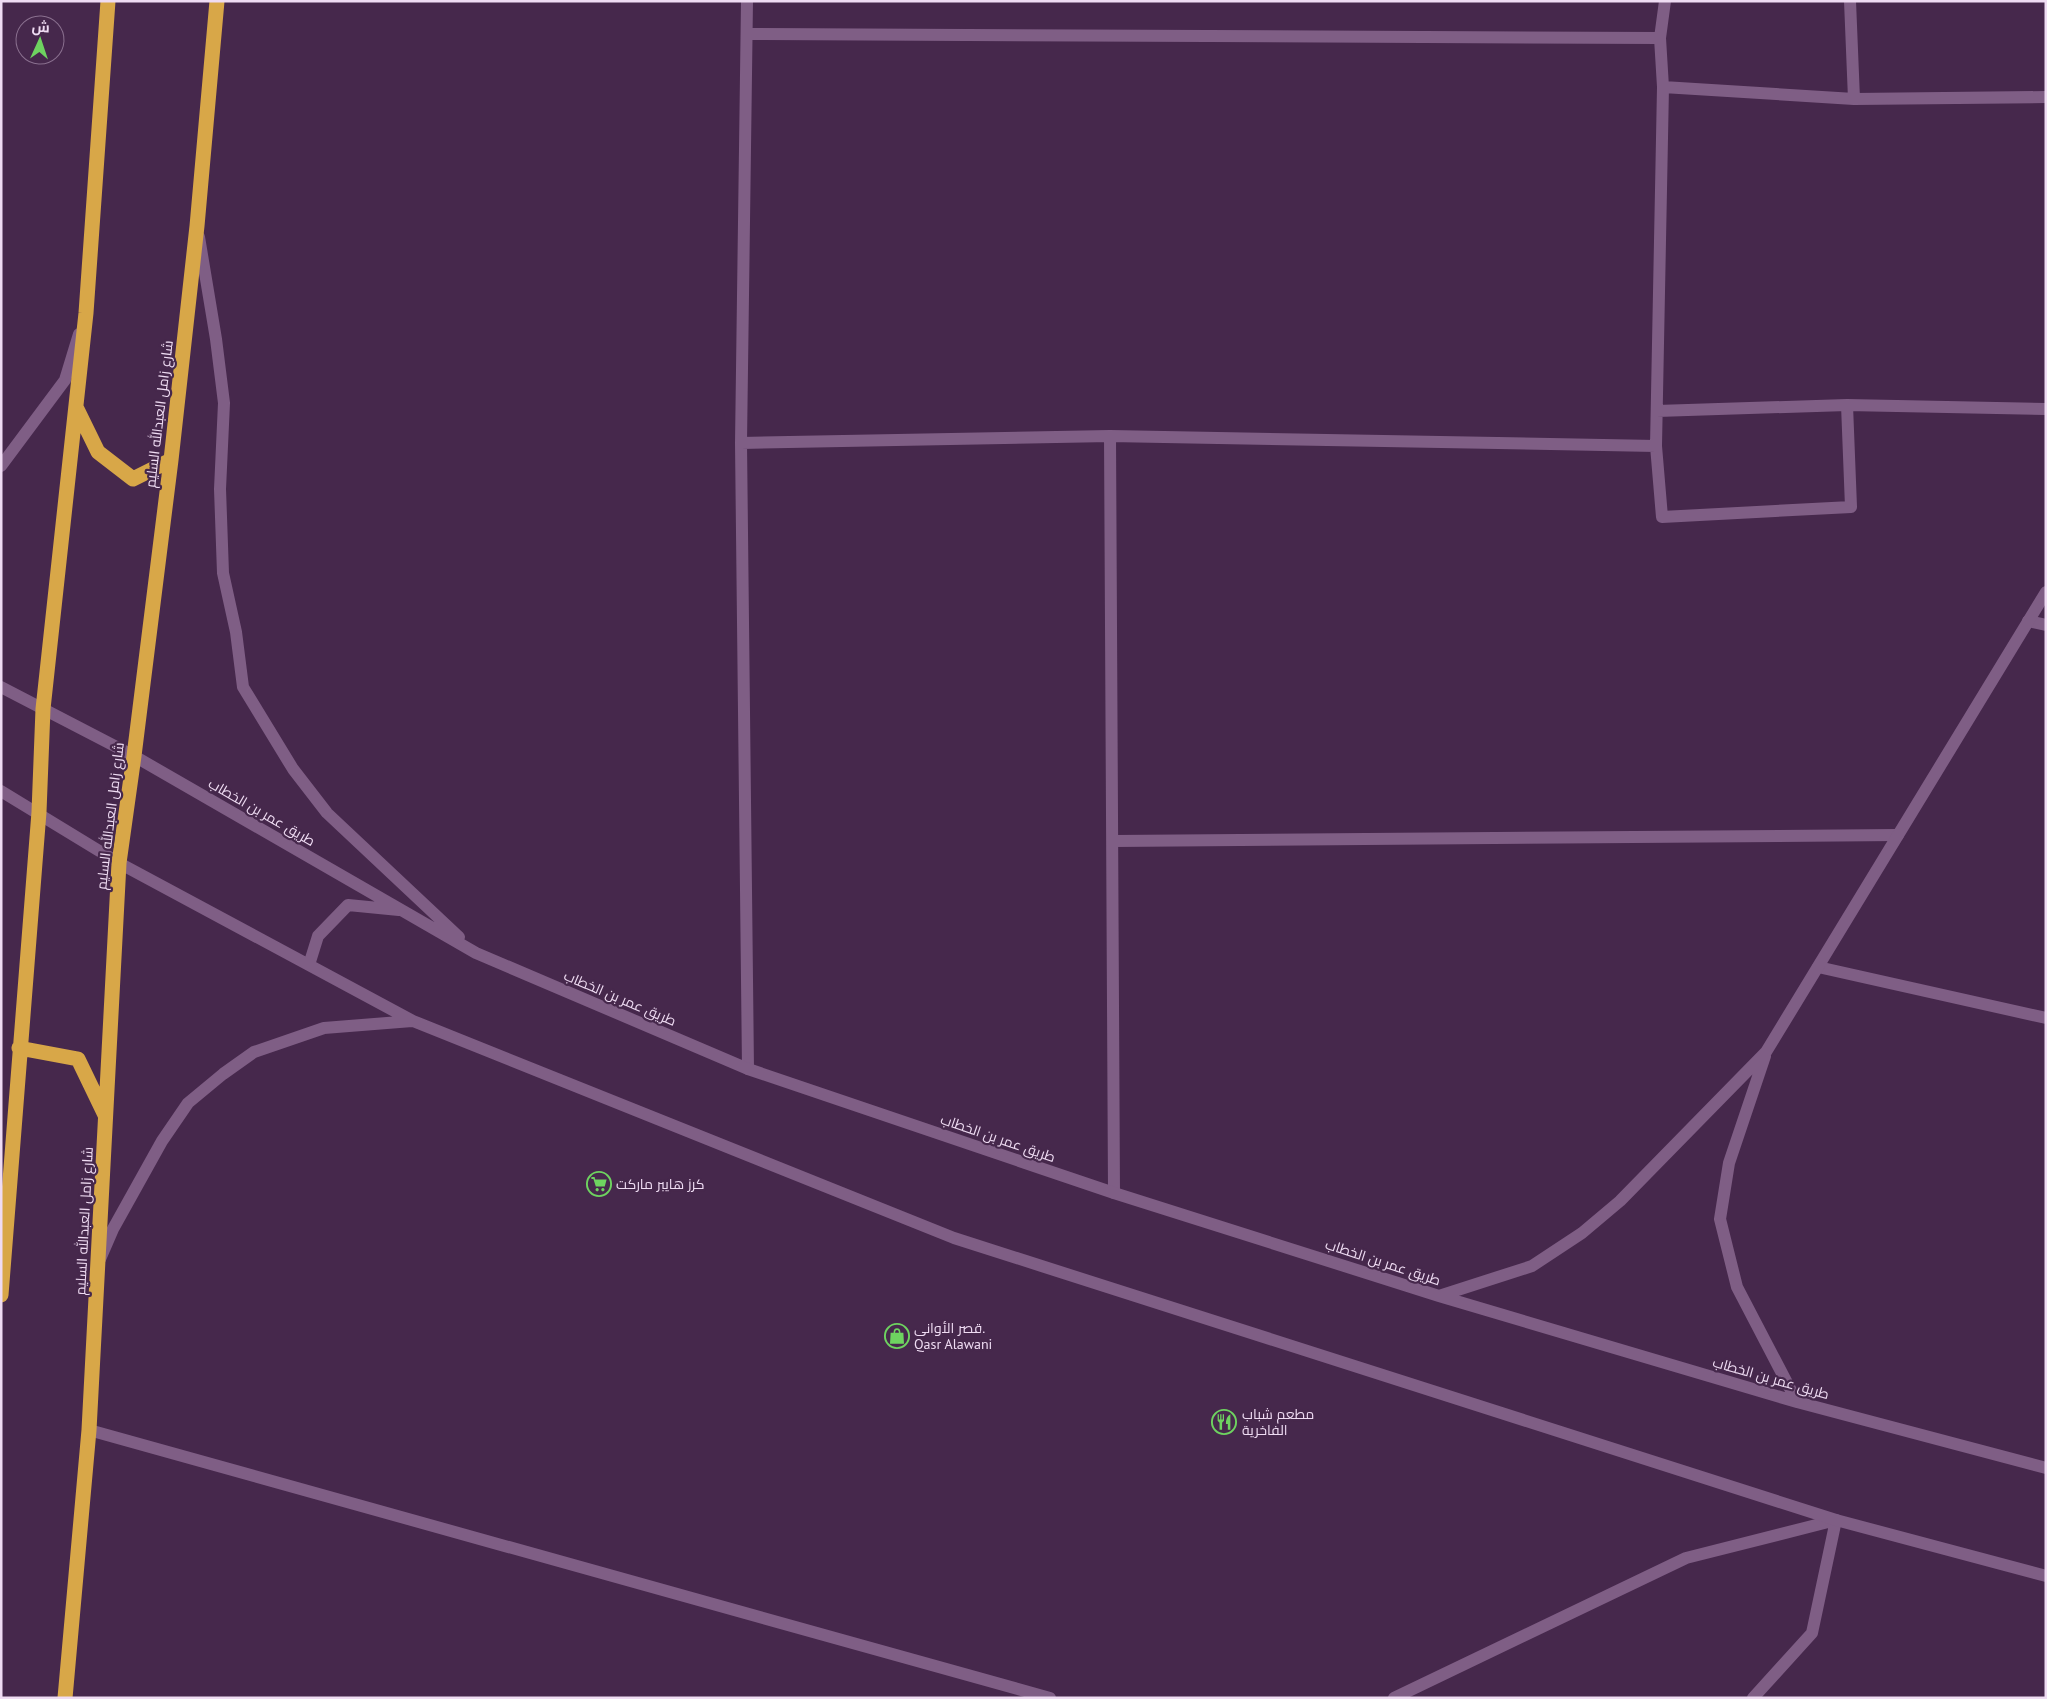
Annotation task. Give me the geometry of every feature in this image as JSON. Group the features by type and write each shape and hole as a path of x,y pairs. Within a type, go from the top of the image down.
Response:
{"highway":[{"path":"1,1295 39,812 43,709 86,313 108,1"},
{"name":"شارع زامل العبدالله السليم","path":"65,1698 89,1430 118,863 134,756 171,460 197,226 217,1"},
{"path":"76,407 98,452 133,479 171,460"},
{"path":"19,1048 78,1059 105,1116"}],"street":[{"path":"748,1 741,443 748,1069"},
{"path":"1665,1 1660,38 1663,87 1656,446 1662,517 1851,507 1846,404"},
{"path":"1850,1 1854,99"},
{"path":"747,34 1660,38"},
{"path":"1663,87 1854,99 2046,97"},
{"path":"197,226 216,339 224,403 220,489 223,573 236,632 243,687 293,769 327,813 476,953"},
{"path":"1,466 65,380 86,313"},
{"path":"1657,410 1846,404 2046,409"},
{"path":"741,443 1110,436 1656,446"},
{"path":"1110,436 1114,841 1114,1193"},
{"path":"1797,1402 1737,1287 1720,1219 1729,1163 1766,1052 2046,592"},
{"path":"2028,621 2046,625"},
{"name":"طريق عمر بن الخطاب","path":"1,687 134,756 476,953 748,1069 1114,1193 1438,1296 1797,1402 2046,1468"},
{"path":"1,791 39,812 118,863 413,1020 954,1238 1836,1520 2046,1576"},
{"path":"1114,841 1898,835"},
{"path":"309,965 318,936 348,905 404,911"},
{"path":"1818,966 2046,1018"},
{"path":"98,1263 112,1229 162,1141 188,1103 223,1074 254,1052 324,1028 413,1020"},
{"path":"1438,1296 1532,1266 1582,1233 1620,1201 1766,1052"},
{"path":"1,1236 5,1262"},
{"path":"89,1430 1050,1698"},
{"path":"1394,1698 1686,1558 1836,1520"},
{"path":"1753,1698 1812,1633 1836,1520"}],"place":[{"name":"كرز هايبر ماركت","path":"599,1184"},
{"name":"قصر الأواني. Qasr Alawani","path":"897,1336"},
{"name":"مطعم شباب الفاخرية","path":"1224,1422"}]}
